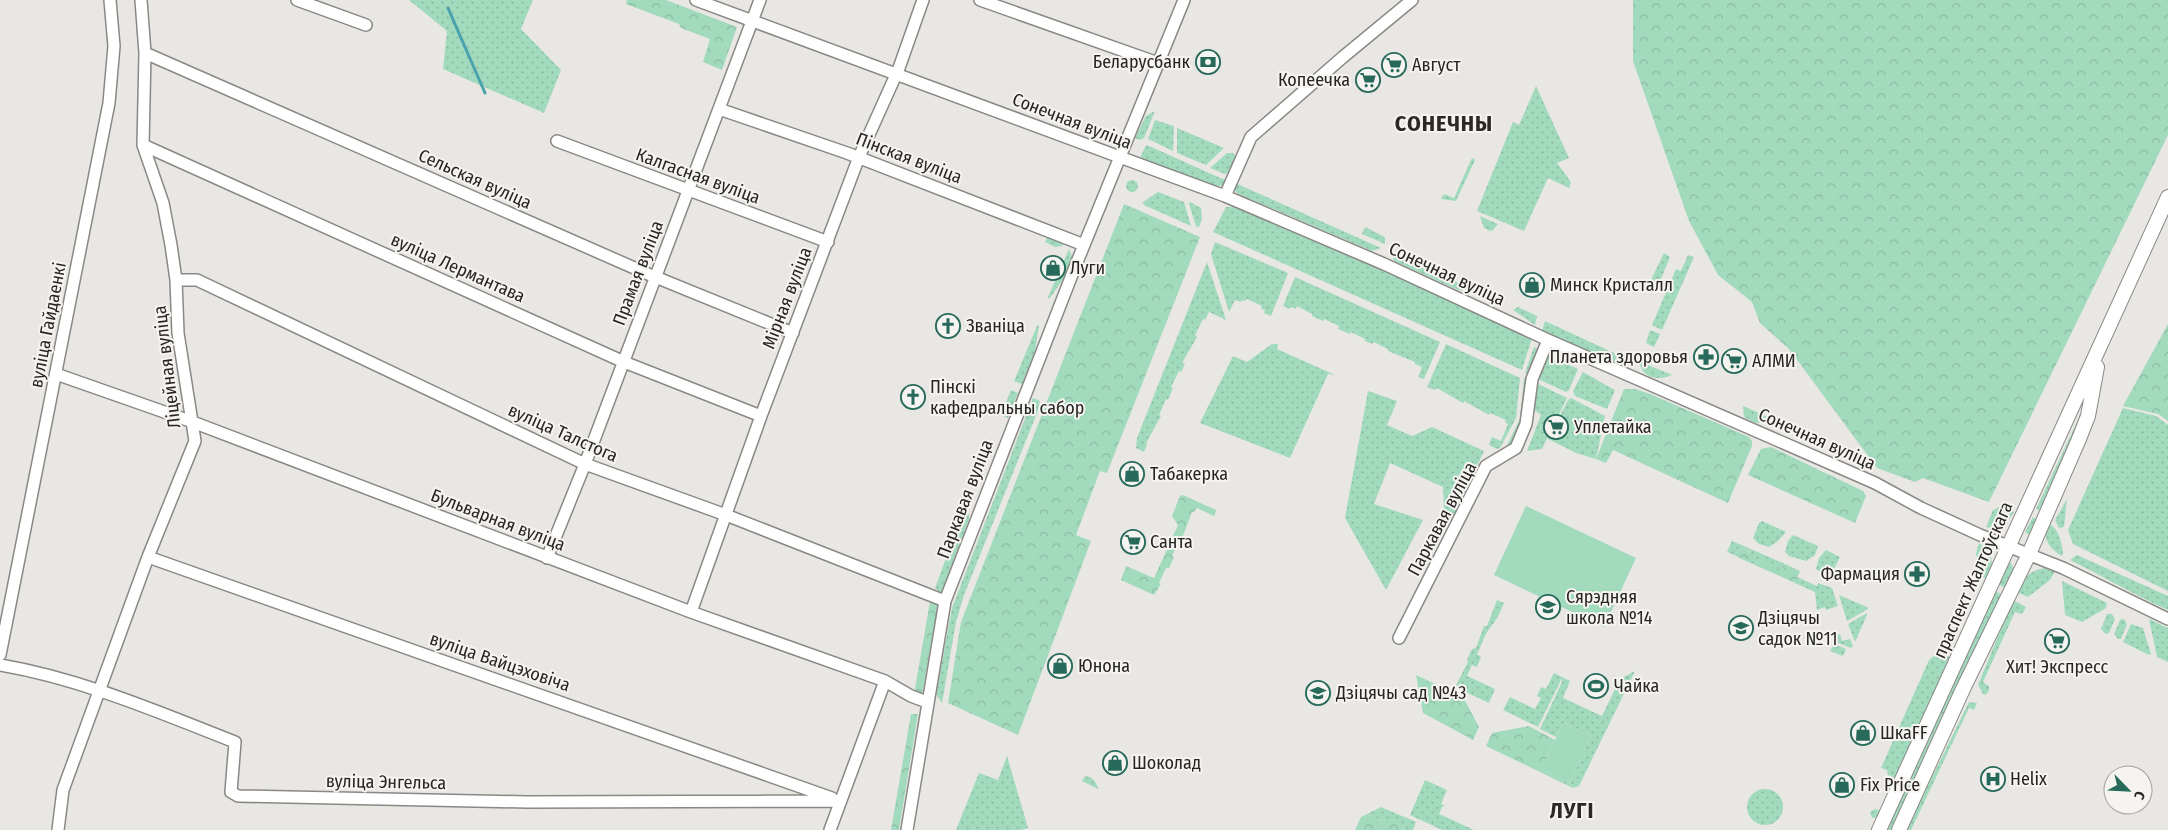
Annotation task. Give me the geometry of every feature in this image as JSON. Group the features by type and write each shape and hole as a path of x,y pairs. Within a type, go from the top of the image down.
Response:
{"main road":[{"name":"праспект Жалтоўскага","path":"1879,830 2010,547 2168,197"},
{"name":"праспект Жалтоўскага","path":"1899,830 1963,689 2029,554 2088,416 2101,346"}],"street":[{"name":"вуліца Гайдаенкі","path":"0,655 108,103 114,46 110,0"},
{"name":"Ліцейная вуліца","path":"58,830 63,790 148,557 194,441 178,333 176,280 163,203 143,145 145,53 140,0"},
{"path":"297,0 366,25"},
{"name":"Сонечная вуліца","path":"696,0 1224,196 1384,264 1548,340 1875,483 1921,508 2108,588 2168,619"},
{"name":"Прамая вуліца","path":"547,558 624,362 760,0"},
{"name":"Мірная вуліца","path":"691,612 792,333 859,158 923,0"},
{"path":"980,0 1158,63"},
{"name":"Паркавая вуліца","path":"907,830 945,601 1084,245 1184,0"},
{"path":"1224,196 1251,137 1412,0"},
{"name":"Сельская вуліца","path":"145,53 656,277 792,333"},
{"name":"Пінская вуліца","path":"719,109 859,158 1084,245"},
{"name":"Калгасная вуліца","path":"557,141 688,192 828,242"},
{"name":"вуліца Лермантава","path":"143,145 624,362 761,416"},
{"name":"вуліца Талстога","path":"176,280 197,280 585,464 726,515 945,601"},
{"name":"Паркавая вуліца","path":"1399,638 1486,466 1516,448 1526,424 1532,379 1548,340"},
{"name":"Бульварная вуліца","path":"56,374 190,421 691,612 885,681 911,696 927,702"},
{"name":"вуліца Вайцэховіча","path":"148,557 840,801"},
{"name":"вуліца Энгельса","path":"0,665 101,690 235,742 231,792 238,796 526,802 840,801"},
{"path":"830,830 885,681"}],"green space":[{"path":"409,0 533,0 521,29 561,70 544,113 443,69 447,31"},
{"path":"627,0 666,0 737,27 722,70 703,62 710,39 681,28 679,24 626,4"},
{"path":"1633,0 2168,0 2168,135 1989,502 1923,478 1915,482 1877,468 1789,349 1760,323 1752,302 1718,275 1689,221 1633,61"},
{"path":"1536,86 1569,158 1557,163 1571,182 1569,188 1548,178 1524,231 1477,211 1513,122 1519,125"},
{"path":"1155,111 1144,138 1140,140 1135,138 1146,116"},
{"path":"1155,120 1174,126 1173,151 1148,139"},
{"path":"1177,128 1224,148 1206,165 1177,153"},
{"path":"1146,145 1227,181 1226,185 1214,187 1140,158"},
{"path":"1227,153 1233,153 1236,156 1229,172 1225,174 1210,168"},
{"path":"1472,158 1475,160 1456,201 1441,199 1444,194 1454,198"},
{"path":"1132,180 1138,186 1132,192 1126,186"},
{"path":"1233,182 1381,248 1372,251 1238,194 1232,187"},
{"path":"1158,192 1184,202 1191,226 1144,205 1143,202"},
{"path":"1190,202 1201,208 1202,219 1199,227 1196,226"},
{"path":"1124,204 1200,237 1107,473 1100,471 1076,535 1091,541 1018,735 948,703 961,622"},
{"path":"1226,207 1236,207 1331,247 1532,338 1522,370 1213,232"},
{"path":"1480,216 1498,224 1490,231 1484,228"},
{"path":"1365,227 1383,236 1385,244 1362,234"},
{"path":"1048,236 1062,241 1063,246 1055,247 1045,242"},
{"path":"1215,242 1288,273 1271,316 1264,313 1265,310 1261,309 1262,306 1247,299 1241,302 1235,300 1229,312 1211,254"},
{"path":"1069,249 1073,259 1062,281 1049,299 1048,297"},
{"path":"1392,253 1468,287 1470,291 1458,290 1394,261"},
{"path":"1664,253 1670,257 1655,293 1647,288"},
{"path":"1688,255 1694,257 1662,330 1652,325 1676,269 1681,271"},
{"path":"1207,262 1226,320 1209,312 1205,320 1203,319 1195,335 1197,337 1182,363 1185,364 1171,387 1173,388 1168,400 1166,399 1159,415 1161,416 1146,443 1144,452 1136,448 1137,438"},
{"path":"1295,277 1440,342 1424,379 1418,377 1422,367 1415,364 1415,362 1388,351 1388,349 1374,342 1372,344 1365,341 1365,339 1351,332 1350,334 1338,329 1339,326 1312,316 1312,314 1297,306 1296,309 1291,307 1290,309 1283,306"},
{"path":"1518,307 1537,316 1535,325 1513,310"},
{"path":"1545,321 1627,359 1626,363 1619,365 1542,331"},
{"path":"2168,324 2168,421 2158,414 2123,406"},
{"path":"1039,325 1035,352 1022,384 1014,381"},
{"path":"1650,330 1660,334 1654,347 1646,343"},
{"path":"1272,344 1278,344 1277,349 1335,375 1328,374 1290,458 1200,423 1233,356 1247,362"},
{"path":"1446,344 1520,378 1516,418 1500,448 1497,449 1489,445 1492,437 1501,441 1508,424 1505,422 1506,420 1490,413 1489,415 1464,401 1463,403 1437,388 1435,390 1427,387"},
{"path":"1534,347 1540,350 1530,375 1525,373"},
{"path":"1549,356 1578,369 1569,390 1566,392 1538,379"},
{"path":"1639,361 1672,375 1661,378 1651,377 1643,372"},
{"path":"1583,372 1615,390 1607,409 1575,396 1573,391"},
{"path":"1524,378 1528,380 1522,420 1515,439 1502,455 1520,419"},
{"path":"1534,382 1567,398 1542,449 1527,451 1541,415 1532,408"},
{"path":"1624,389 1635,389 1650,394 1749,437 1752,441 1752,446 1728,503 1613,450 1606,463 1596,459"},
{"path":"1011,390 1018,393 1008,418 1001,415"},
{"path":"1368,391 1397,401 1387,425 1412,436 1432,427 1484,451 1454,516 1444,511 1443,487 1390,463 1374,504 1423,520 1386,590 1345,518"},
{"path":"1033,398 1040,401 1037,413 964,595 956,622 942,703 936,694 952,608"},
{"path":"1571,398 1605,416 1596,459 1576,453 1548,439 1568,400"},
{"path":"2086,403 2086,413 2041,511 2036,509"},
{"path":"1743,406 1768,417 1762,422 1754,422 1744,417"},
{"path":"2123,408 2156,416 2168,425 2168,591 2073,544 2068,530"},
{"path":"1771,447 1863,491 1866,496 1855,523 1748,475 1761,449"},
{"path":"1183,495 1216,510 1214,516 1197,508 1192,512 1181,541 1179,540 1172,556 1174,557 1169,568 1166,568 1159,583 1161,584 1154,595 1121,580 1126,566 1154,578 1178,525 1172,516 1180,496"},
{"path":"2067,499 2064,527 2059,528 2055,520"},
{"path":"1526,506 1636,558 1604,627 1494,575"},
{"path":"2002,506 2014,512 2009,520 1999,527 1986,527 1993,510"},
{"path":"963,512 969,514 969,520 941,593 935,588"},
{"path":"2033,517 2037,520 2030,535 2025,532"},
{"path":"1762,521 1786,532 1769,547 1759,544 1753,538 1759,523"},
{"path":"2048,523 2059,536 2062,544 2062,556 2053,550 2046,538"},
{"path":"1793,535 1818,546 1815,555 1806,561 1789,556 1785,552 1788,541"},
{"path":"1732,541 1785,564 1780,568 1758,560 1753,564 1748,562 1750,552 1746,548 1734,555 1727,552"},
{"path":"1979,543 1988,551 1991,559 1992,564 1988,579 1982,577 1976,554"},
{"path":"1746,548 1751,555 1748,562 1734,555"},
{"path":"1826,550 1840,557 1831,575 1824,574 1816,569 1819,558"},
{"path":"2077,555 2168,596 2168,610 2070,560"},
{"path":"1758,560 1767,561 1780,568 1785,564 1800,571 1795,583 1753,564"},
{"path":"2011,563 2014,569 2006,588 1997,584 2006,564"},
{"path":"2045,568 2055,571 2050,580 2028,597 2017,592 2027,576 2034,571"},
{"path":"1797,577 1817,586 1818,583 1832,588 1838,606 1826,610 1825,607 1817,610 1815,592 1795,583"},
{"path":"2062,581 2107,603 2106,608 2082,622 2065,615"},
{"path":"1995,591 2003,595 1897,830 1886,830"},
{"path":"1839,595 1867,607 1868,609 1847,621"},
{"path":"1497,600 1504,603 1477,654 1481,657 1477,667 1472,665 1467,676 1495,689 1489,703 1459,689 1456,685 1468,662 1467,660 1472,649 1476,648 1484,626 1487,626"},
{"path":"2013,600 2026,607 2022,614 2015,612 1983,682 1989,686 1986,695 1983,694 1978,685"},
{"path":"930,602 936,602 938,606 922,695 914,694"},
{"path":"1867,613 1867,615 1855,642 1848,624"},
{"path":"2107,614 2112,614 2115,619 2109,633 2106,634 2101,629"},
{"path":"2124,619 2127,624 2121,639 2118,639 2114,634 2120,620"},
{"path":"2149,619 2168,628 2168,662 2157,657"},
{"path":"2131,624 2143,628 2151,654 2149,655 2123,642"},
{"path":"1840,634 1842,641 1850,639 1853,646 1851,648 1836,642 1835,636"},
{"path":"1834,644 1846,649 1843,656 1830,651"},
{"path":"1944,653 1952,659 1880,817 1872,818 1870,812 1875,809 1881,811 1895,778 1888,775 1887,770 1881,768 1929,660 1936,654"},
{"path":"1635,671 1579,786 1573,788 1569,783 1591,736 1563,723 1556,737 1540,729 1562,682 1562,678 1538,727 1503,710 1510,697 1535,709 1541,698 1537,696 1541,687 1546,689 1554,673 1570,681 1563,698 1602,716 1620,679"},
{"path":"1416,675 1463,697 1479,727 1473,740 1423,713"},
{"path":"1969,702 1977,703 1974,710 1969,708 1911,830 1906,830"},
{"path":"911,714 918,714 899,830 891,830"},
{"path":"1563,723 1591,736 1569,783 1541,770"},
{"path":"1529,726 1555,740 1541,770 1569,783 1573,788 1486,746 1492,733"},
{"path":"1007,756 1028,828 1021,830 956,830 979,773 998,780"},
{"path":"1085,776 1094,780 1098,789 1082,781"},
{"path":"1425,780 1447,790 1441,804 1445,806 1442,807 1439,814 1474,830 1442,830 1410,815"},
{"path":"1765,789 1778,794 1783,807 1778,820 1765,825 1752,820 1747,807 1752,794"},
{"path":"1381,807 1416,822 1413,830 1404,830 1403,824 1396,820 1384,822 1367,814"},
{"path":"1367,814 1384,822 1391,819 1396,820 1403,824 1404,830 1355,830 1361,817"}],"waterway":[{"path":"448,8 485,93"}],"place":[{"name":"Беларусбанк","path":"1208,62"},
{"name":"Август","path":"1394,65"},
{"name":"Копеечка","path":"1368,80"},
{"name":"Луги","path":"1053,268"},
{"name":"Минск Кристалл","path":"1532,285"},
{"name":"Званіца","path":"948,326"},
{"name":"Планета здоровья","path":"1706,357"},
{"name":"АЛМИ","path":"1734,361"},
{"name":"Пінскі кафедральны сабор","path":"913,397"},
{"name":"Уплетайка","path":"1556,427"},
{"name":"Табакерка","path":"1132,474"},
{"name":"Санта","path":"1133,542"},
{"name":"Фармация","path":"1917,574"},
{"name":"Сярэдняя школа №14","path":"1548,607"},
{"name":"Дзіцячы садок №11","path":"1741,628"},
{"name":"Хит! Экспресс","path":"2057,641"},
{"name":"Юнона","path":"1060,666"},
{"name":"Чайка","path":"1596,686"},
{"name":"Дзіцячы сад №43","path":"1318,693"},
{"name":"ШкаFF","path":"1863,733"},
{"name":"Шоколад","path":"1115,763"},
{"name":"Helix","path":"1993,779"},
{"name":"Fix Price","path":"1842,785"}],"district":[{"name":"СОНЕЧНЫ","path":"1444,123"},
{"name":"ЛУГІ","path":"1572,810"}]}
